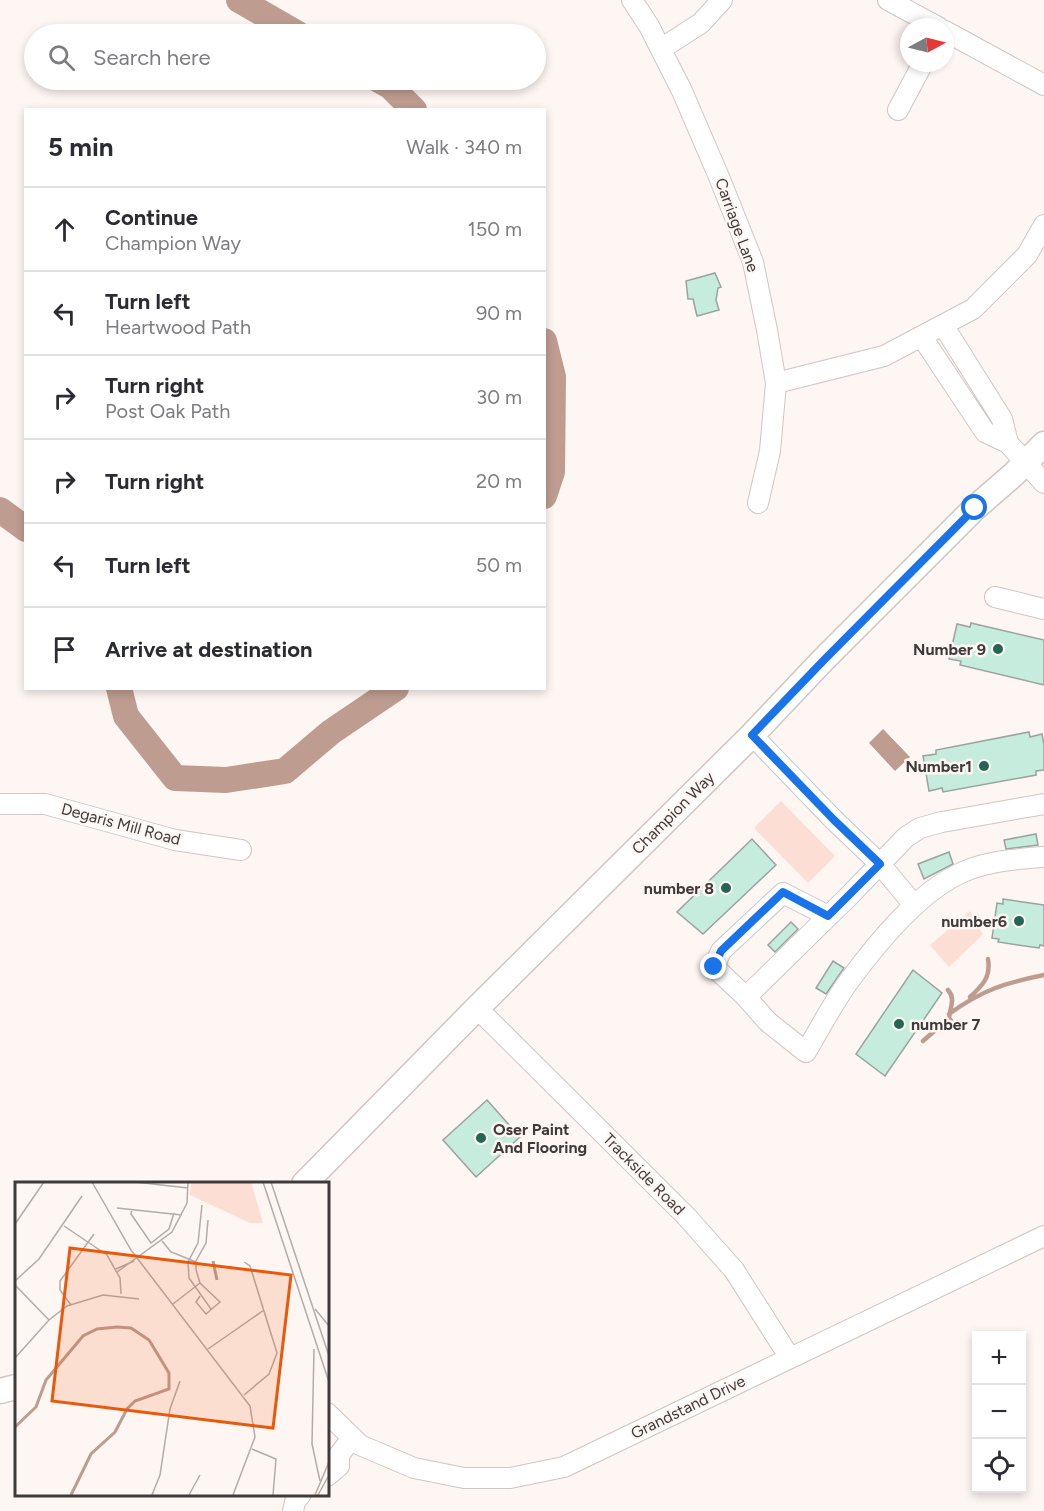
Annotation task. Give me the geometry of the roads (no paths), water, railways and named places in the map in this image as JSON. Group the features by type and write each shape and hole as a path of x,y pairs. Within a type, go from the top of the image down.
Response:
{"main road":[{"name":"Champion Way","path":"306,1182 975,508 1044,444"},
{"path":"0,1391 15,1387"}],"street":[{"name":"Carriage Lane","path":"632,0 649,26 682,91 753,262 776,383 770,450 759,503"},
{"path":"661,49 701,23 722,0"},
{"path":"888,0 921,18"},
{"path":"954,36 1044,85"},
{"path":"898,110 918,72"},
{"path":"776,383 884,356 973,309 1028,255 1044,225"},
{"path":"943,325 1002,419 1008,443"},
{"path":"922,337 985,432 1008,443 1044,483"},
{"path":"995,597 1044,609"},
{"path":"752,735 880,864 914,906"},
{"name":"Degaris Mill Road","path":"0,804 45,804 175,840 241,850"},
{"path":"746,997 906,837 920,828 942,822 1044,804"},
{"path":"828,916 783,892 721,951 714,967 746,997 768,1022 806,1052 848,982 914,906 941,884 964,872 997,862 1044,857"},
{"name":"Trackside Road","path":"477,1008 686,1216 734,1270 790,1358"},
{"name":"Grandstand Drive","path":"328,1414 360,1445 414,1468 464,1478 510,1478 564,1467 1044,1236"},
{"path":"328,1475 339,1466 333,1458 352,1438"},
{"path":"292,1511 300,1496"}],"waterway":[{"path":"239,0 281,24"},
{"path":"394,90 412,108"},
{"path":"546,349 553,377 552,472 546,490"},
{"path":"0,510 24,528"},
{"path":"120,690 126,716 175,778 226,780 285,771 331,732 393,690"},
{"path":"970,997 979,989 987,976 988,959"},
{"path":"949,1014 994,988 1044,975"},
{"path":"948,990 952,1000 949,1018 955,1026"},
{"path":"923,1041 949,1018"}],"place":[{"name":"Number 9","path":"998,649"},
{"name":"Number1","path":"984,766"},
{"name":"number 8","path":"726,888"},
{"name":"number6","path":"1019,921"},
{"name":"number 7","path":"899,1024"},
{"name":"Oser Paint And Flooring","path":"481,1138"}]}
